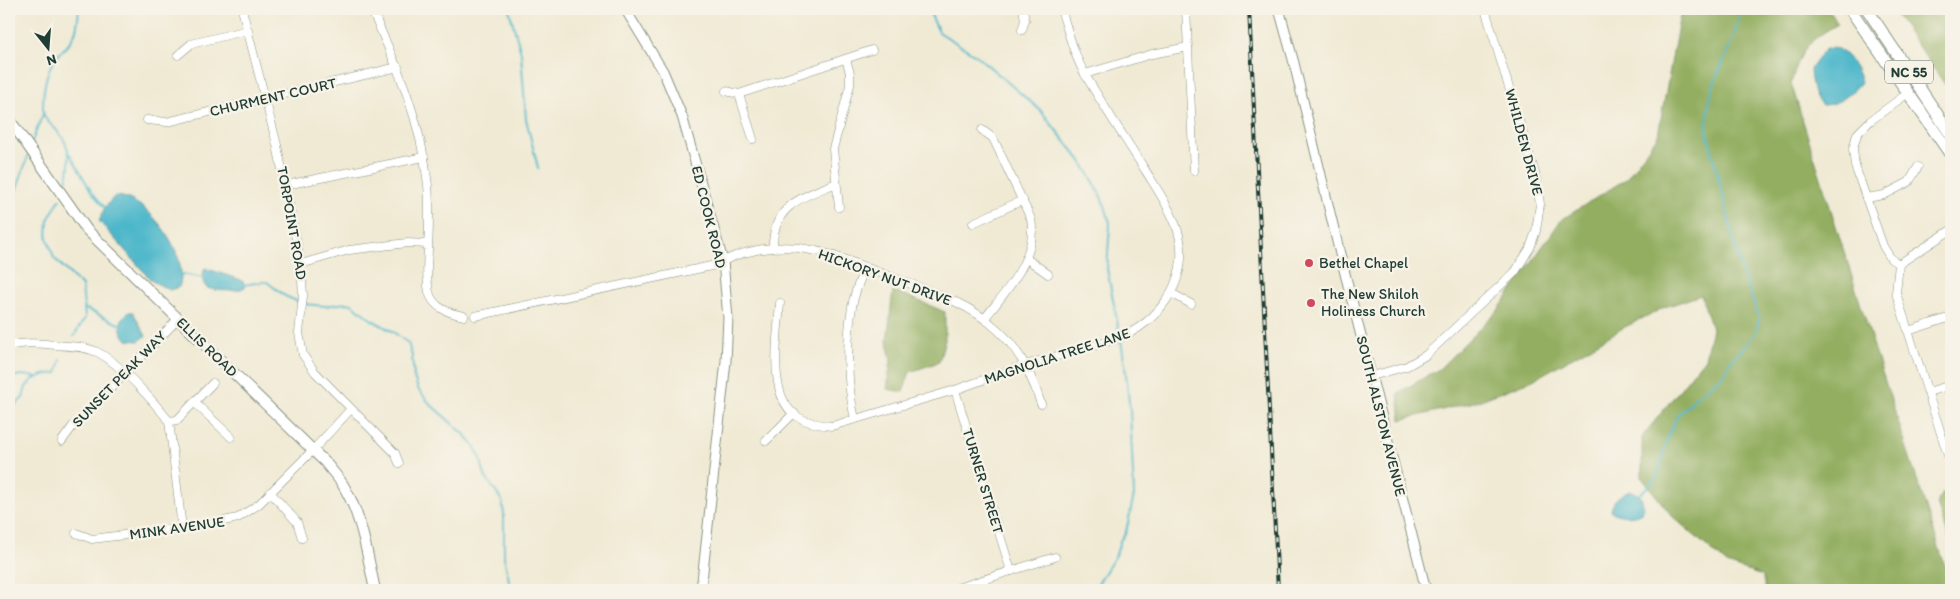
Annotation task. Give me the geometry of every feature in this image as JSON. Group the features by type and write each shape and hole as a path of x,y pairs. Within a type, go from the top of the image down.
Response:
{"main road":[{"name":"NC 55","path":"1850,9 1951,156"},
{"name":"NC 55","path":"1867,9 1951,135"},
{"name":"ELLIS ROAD","path":"9,119 87,230 326,462 343,485 356,513 363,532 375,590"}],"street":[{"name":"TORPOINT ROAD","path":"242,9 286,185 301,264 304,296 299,333 303,355 315,372 396,453 399,463"},
{"path":"371,9 404,84 424,157 428,187 427,272 429,293 435,305 464,316"},
{"name":"ED COOK ROAD","path":"625,9 663,71 682,116 722,261 728,318 726,361 701,590"},
{"path":"1022,30 1026,20 1023,9"},
{"name":"MAGNOLIA TREE LANE","path":"794,413 798,417 832,426 955,390 1025,365 1127,336 1149,321 1165,303 1171,293 1180,267 1181,253 1176,223 1085,74 1074,50 1061,9"},
{"path":"1186,9 1194,171"},
{"name":"SOUTH ALSTON AVENUE","path":"1279,9 1426,590"},
{"name":"WHILDEN DRIVE","path":"1372,376 1407,366 1426,355 1515,272 1530,248 1536,231 1540,204 1535,173 1486,9"},
{"path":"178,55 191,44 248,30"},
{"path":"1085,74 1152,54 1188,47"},
{"path":"726,91 739,94 872,50"},
{"path":"839,207 833,149 850,85 850,73 846,58"},
{"name":"CHURMENT COURT","path":"147,120 167,122 398,68"},
{"path":"1899,264 1891,259 1883,246 1866,198 1853,149 1857,134 1870,121 1908,93"},
{"path":"739,94 753,139"},
{"path":"982,130 993,138 1023,200 1034,232 1032,246 1027,259 984,318"},
{"path":"286,185 424,157"},
{"path":"1866,198 1884,195 1908,182 1918,167"},
{"path":"773,248 774,230 778,220 787,208 798,199 836,182"},
{"path":"973,223 1023,200"},
{"path":"1899,264 1951,230"},
{"path":"301,264 349,250 407,243 428,244"},
{"name":"HICKORY NUT DRIVE","path":"475,316 708,266 773,248 800,248 837,257 866,267 944,296 974,311 1012,344 1034,381 1041,404"},
{"path":"1027,259 1048,274"},
{"path":"1899,264 1896,293 1949,451 1951,465"},
{"path":"855,418 851,400 849,374 850,326 857,286 866,267"},
{"path":"1171,293 1191,304"},
{"path":"766,441 794,413 784,401 778,388 776,372 780,304"},
{"path":"1908,331 1951,317"},
{"name":"SUNSET PEAK WAY","path":"62,441 73,426 178,319"},
{"path":"9,346 30,343 88,348 98,352 125,374 158,407 169,421 182,528"},
{"path":"169,421 177,420 213,383"},
{"path":"1928,392 1951,385"},
{"name":"TURNER STREET","path":"955,390 1011,571"},
{"path":"195,403 231,438"},
{"name":"MINK AVENUE","path":"76,533 92,539 182,528 238,518 250,511 270,492 351,409"},
{"path":"270,492 297,522 302,538"},
{"path":"951,590 1055,557"}],"green space":[{"path":"1681,9 1828,9 1838,24 1812,41 1807,47 1798,62 1791,83 1951,584 1951,590 1766,590 1762,576 1727,564 1672,516 1642,478 1642,437 1705,358 1712,329 1701,295 1665,307 1623,328 1533,380 1478,401 1401,420 1398,393 1439,369 1499,309 1561,220 1626,179 1658,135"},
{"path":"1892,9 1951,9 1951,93"},
{"path":"893,290 945,312 945,340 939,362 910,372 903,392 887,389 891,360 887,342"},
{"path":"1951,490 1951,545 1937,504 1941,494"}],"water":[{"path":"1833,47 1851,61 1861,82 1844,98 1828,105 1822,105 1814,93 1810,69 1824,50"},
{"path":"115,196 128,199 141,206 164,230 179,260 181,274 179,287 170,290 152,281 99,221 105,207"},
{"path":"205,268 241,280 245,287 232,291 209,289 203,283"},
{"path":"129,312 133,312 146,336 139,341 127,340 122,333 121,322"},
{"path":"1630,491 1637,493 1641,498 1642,512 1626,516 1611,511 1613,503 1617,498"}],"waterway":[{"path":"63,190 68,175 68,152 63,138 44,115 43,95 45,82 52,64 75,32 79,9"},
{"path":"509,9 521,53 526,119 538,168"},
{"path":"928,9 939,32 977,56 1040,110 1081,161 1095,184 1110,223 1107,269 1120,336"},
{"path":"1638,496 1657,477 1668,437 1677,416 1697,396 1723,375 1729,363 1748,343 1757,330 1759,317 1741,268 1707,132 1708,111 1712,91 1734,37 1740,9"},
{"path":"31,144 43,114"},
{"path":"9,203 16,191 29,153"},
{"path":"70,154 91,191 105,208"},
{"path":"60,199 48,220 47,237 54,258 82,286 85,318 74,336"},
{"path":"182,274 204,278"},
{"path":"243,285 267,282 285,296 299,302"},
{"path":"304,304 325,306 352,304 372,320 408,343 418,389 430,404 464,434 474,446 480,457 485,476 502,501 504,514 504,557 511,590"},
{"path":"84,308 121,325"},
{"path":"1094,590 1116,555 1120,541 1126,532 1134,495 1130,411 1121,341"},
{"path":"9,410 23,398 26,387 32,380 43,375 57,373 61,360"},
{"path":"9,377 22,375 37,377"}],"railway":[{"path":"1249,9 1278,590"}],"place":[{"name":"Bethel Chapel","path":"1309,263"},
{"name":"The New Shiloh Holiness Church","path":"1311,303"}]}
